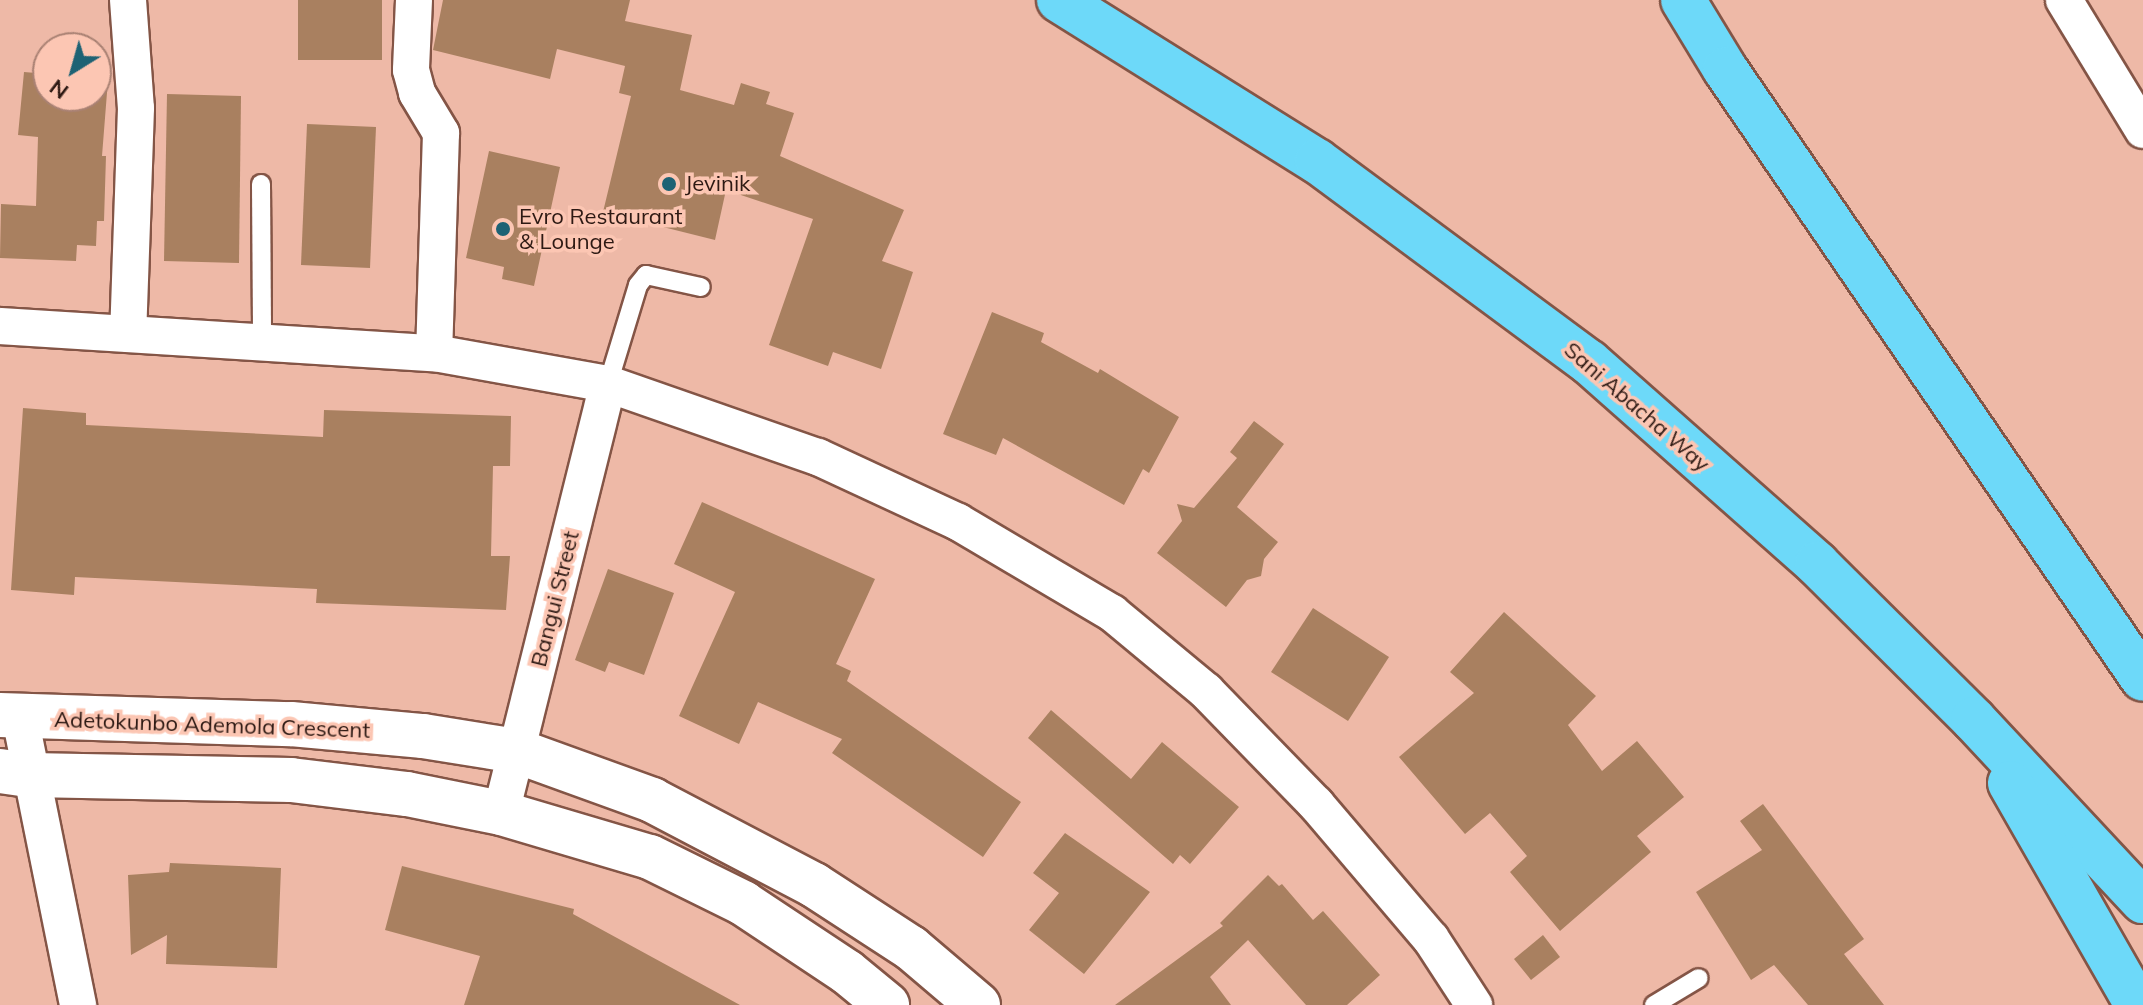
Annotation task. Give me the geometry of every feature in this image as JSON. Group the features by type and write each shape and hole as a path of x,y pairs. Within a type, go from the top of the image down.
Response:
{"highway":[{"name":"Sani Abacha Way","path":"1059,0 1317,161 1589,362 1817,564 1973,719 2143,901"},
{"path":"1683,0 1725,69 2140,673"},
{"path":"1973,719 2137,1005"}],"main road":[{"name":"Adetokunbo Ademola Crescent","path":"10,716 291,724 423,736 517,751 652,800 814,885 911,948 978,1005"},
{"path":"15,773 291,780 407,794 501,813 650,857 743,903 847,972 887,1005"}],"street":[{"path":"128,0 136,108 128,334"},
{"path":"414,0 411,70 417,93 441,133 434,353"},
{"path":"2064,0 2132,86 2143,130"},
{"path":"0,326 434,353 608,384 818,457 958,522 1112,613 1206,691 1316,804 1431,939 1474,1005"},
{"name":"Bangui Street","path":"501,813 608,384"},
{"path":"10,716 15,773 78,1005"}],"lane":[{"path":"261,184 262,342"},
{"path":"608,384 638,285 646,275 701,287"},
{"path":"1654,1005 1699,978"}],"building":[{"path":"298,0 382,0 382,60 298,60"},
{"path":"443,0 630,0 625,21 692,35 680,90 734,105 741,83 770,92 766,104 794,113 780,156 904,210 882,261 913,272 881,369 833,352 828,366 769,345 813,219 726,190 715,240 603,212 631,96 619,93 625,66 557,49 550,79 433,50"},
{"path":"24,72 32,73 32,112 105,112 102,156 106,156 104,221 97,221 96,246 77,245 76,261 0,258 1,204 36,206 38,137 18,135"},
{"path":"167,94 241,96 239,263 164,261"},
{"path":"307,124 376,127 370,268 301,265"},
{"path":"489,151 560,167 534,286 502,279 504,267 466,258"},
{"path":"992,312 1044,333 1041,342 1098,373 1100,369 1179,417 1149,473 1143,469 1124,505 1003,438 996,455 943,434"},
{"path":"23,408 86,413 86,425 323,437 324,410 511,416 510,466 493,466 491,556 510,556 506,610 316,603 317,589 75,577 74,595 11,590"},
{"path":"1254,421 1284,444 1237,507 1278,542 1264,559 1261,576 1247,580 1226,607 1157,553 1182,521 1177,504 1194,508 1237,458 1230,452"},
{"path":"702,502 875,579 836,664 851,671 847,681 1021,802 983,857 832,753 842,739 758,702 739,744 679,716 735,592 674,564"},
{"path":"608,569 674,593 644,675 609,662 605,672 575,660"},
{"path":"1313,608 1389,657 1348,721 1271,672"},
{"path":"1504,612 1596,696 1568,725 1602,771 1637,741 1684,797 1637,836 1651,852 1560,931 1510,872 1527,856 1490,813 1465,834 1399,757 1474,693 1450,672"},
{"path":"1051,710 1131,779 1162,742 1239,807 1190,864 1180,855 1173,864 1028,738"},
{"path":"1763,804 1864,939 1844,954 1884,1005 1808,1005 1774,965 1751,980 1696,892 1762,850 1740,821"},
{"path":"1065,833 1150,892 1084,974 1029,930 1059,893 1033,873"},
{"path":"170,863 281,868 277,968 166,964 167,935 131,955 128,875 169,872"},
{"path":"402,866 574,909 573,914 740,1005 464,1005 480,956 385,930"},
{"path":"1268,875 1279,886 1282,884 1313,920 1323,911 1380,975 1347,1005 1306,1005 1248,940 1210,977 1231,1005 1115,1005 1223,926 1220,923"},
{"path":"1543,935 1560,957 1531,980 1514,959"}],"place":[{"name":"Jevinik","path":"669,184"},
{"name":"Evro Restaurant & Lounge","path":"503,229"}]}
